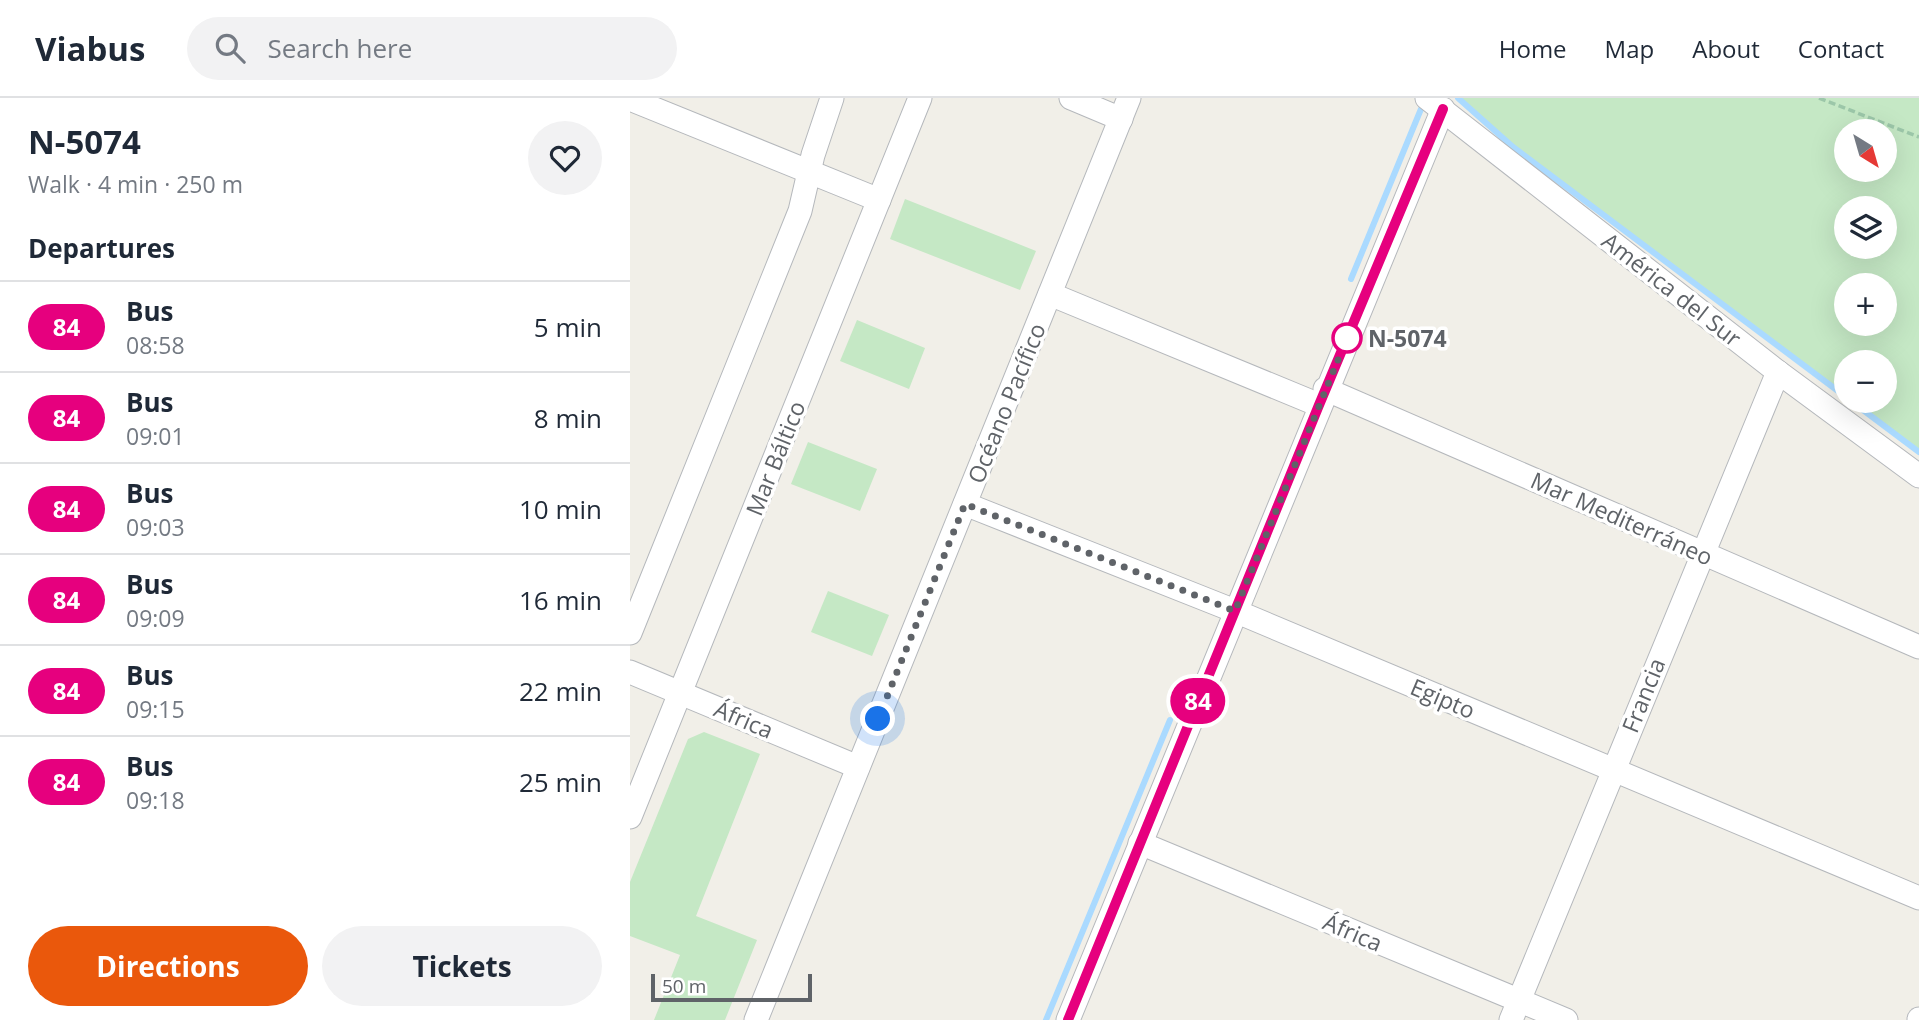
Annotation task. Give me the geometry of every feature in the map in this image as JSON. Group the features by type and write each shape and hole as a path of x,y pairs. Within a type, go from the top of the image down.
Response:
{"street":[{"path":"630,633 800,212 813,155 832,98"},
{"name":"Mar Báltico","path":"630,817 920,98"},
{"path":"1071,98 1121,120"},
{"name":"Océano Pacífico","path":"756,1020 1129,98"},
{"path":"630,99 879,200"},
{"path":"1068,1020 1322,397 1435,104"},
{"name":"América del Sur","path":"1435,104 1778,372 1919,476"},
{"name":"Mar Mediterráneo","path":"1050,294 1322,397 1701,552 1919,647"},
{"name":"Francia","path":"1515,1010 1701,552 1778,372"},
{"name":"Egipto","path":"965,504 1235,611 1919,898"},
{"name":"África","path":"630,672 859,766"},
{"name":"África","path":"1140,843 1515,1010 1566,1020"}],"path":[{"path":"1819,98 1919,136"}],"green space":[{"path":"1458,98 1919,98 1919,452 1867,413 1897,413 1897,350 1834,350 1834,388 1513,147"},
{"path":"905,199 1036,251 1020,290 890,239"},
{"path":"857,320 925,348 909,389 840,361"},
{"path":"808,442 877,469 860,511 791,484"},
{"path":"828,591 889,615 872,656 811,632"},
{"path":"704,732 760,754 696,916 757,940 725,1020 654,1020 680,955 630,936 630,882 688,739"}],"waterway":[{"path":"1458,98 1513,147 1834,388"},
{"path":"1351,279 1421,109"},
{"path":"1867,413 1919,452"},
{"path":"1046,1020 1170,720"}],"bus line":[{"name":"84","path":"1068,1020 1443,109"}],"place":[{"name":"N-5074","path":"1347,338"}],"route":[{"path":"878,719 965,504 1235,611 1347,338"}]}
